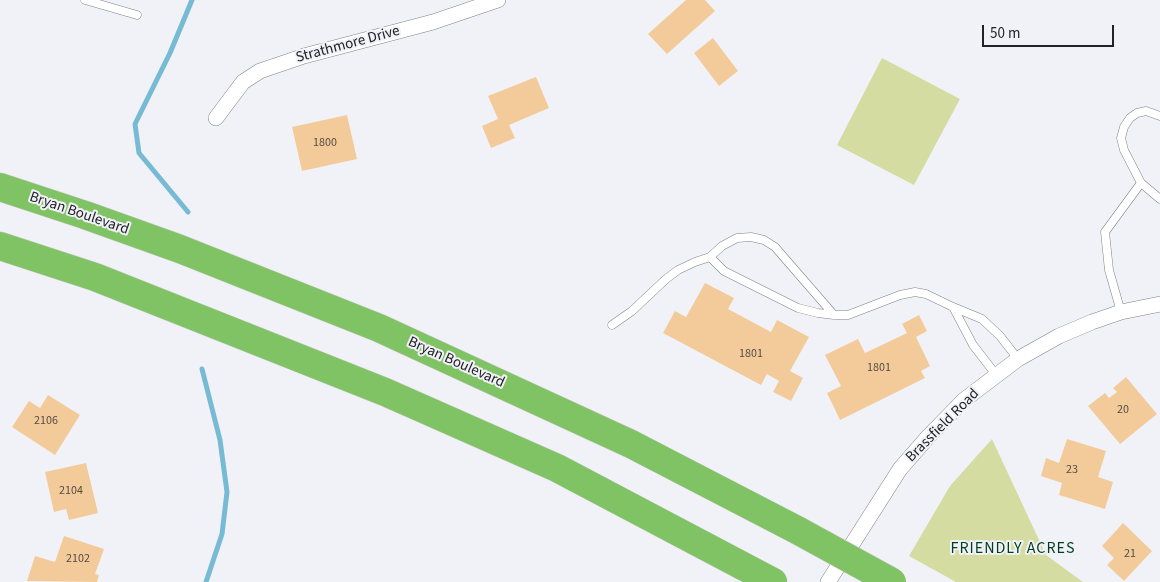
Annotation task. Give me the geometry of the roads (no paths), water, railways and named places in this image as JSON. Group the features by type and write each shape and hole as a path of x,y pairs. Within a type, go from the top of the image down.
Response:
{"highway":[{"name":"Bryan Boulevard","path":"0,187 180,249 379,328 631,444 797,530 892,582"},
{"path":"0,246 95,277 385,392 557,468 771,581"}],"street":[{"name":"Strathmore Drive","path":"216,118 243,82 260,71 304,56 433,22 498,0"},
{"name":"Brassfield Road","path":"828,582 900,469 964,400 1018,359 1067,333 1121,312 1160,304"}],"lane":[{"path":"85,0 138,15"},
{"path":"1160,116 1146,111 1137,113 1130,118 1124,127 1121,138 1124,150 1141,183 1160,199"},
{"path":"1121,312 1110,270 1105,232 1141,183"},
{"path":"612,325 632,311 678,270 695,262 710,258 722,246 738,238 751,237 764,240 775,247 834,315"},
{"path":"710,258 724,271 798,308 834,315 848,315 900,295 915,292 926,294 982,319 1000,336 1018,359"},
{"path":"952,307 973,345 997,376"}],"waterway":[{"path":"188,212 139,153 135,124 170,53 192,0"},
{"path":"202,369 220,440 227,492 222,534 206,582"}],"district":[{"name":"FRIENDLY ACRES","path":"1013,549"}]}
